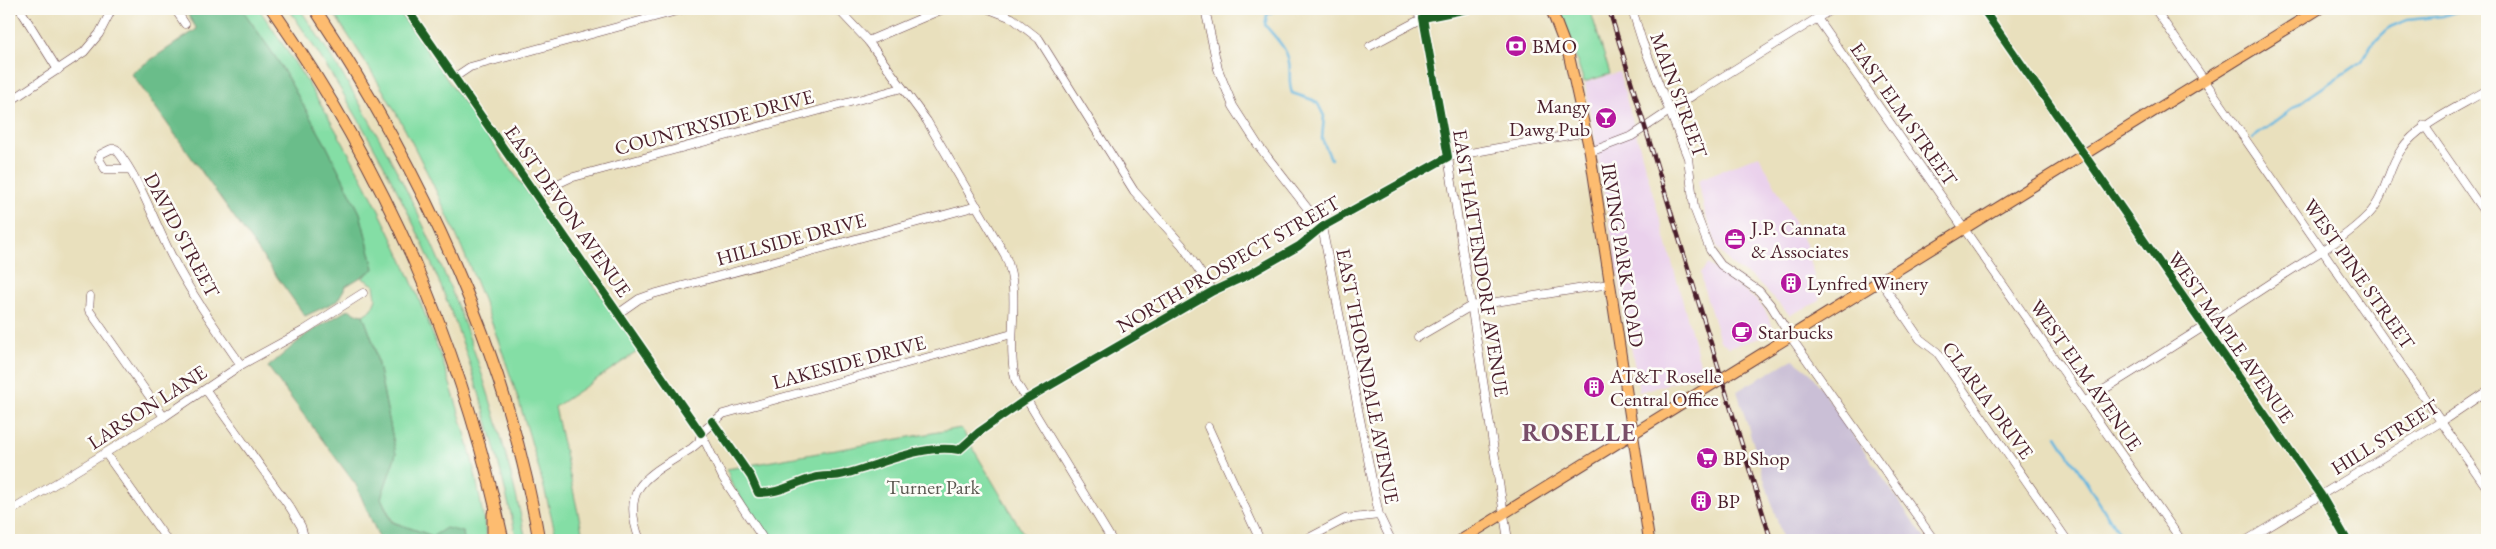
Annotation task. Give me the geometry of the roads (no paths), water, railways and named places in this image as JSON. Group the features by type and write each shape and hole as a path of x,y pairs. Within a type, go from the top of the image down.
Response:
{"highway":[{"path":"272,9 347,125 414,257 462,385 493,495 503,540"},
{"path":"315,9 386,123 430,208 455,265 504,398 536,521 539,540"},
{"path":"493,495 493,540"},
{"path":"536,521 545,540"}],"main road":[{"name":"IRVING PARK ROAD","path":"1551,9 1569,56 1590,152 1649,540"},
{"path":"1461,540 2319,9"}],"street":[{"path":"20,9 58,70"},
{"path":"9,102 84,52 99,34 112,9"},
{"path":"175,9 185,24"},
{"name":"EAST DEVON AVENUE","path":"408,9 701,433 723,478 764,540"},
{"path":"455,77 470,67 684,9"},
{"path":"838,9 868,41 927,121 1010,266 1014,290 1013,372 1025,400 1112,540"},
{"path":"868,41 943,9"},
{"path":"989,9 1012,18 1039,39 1134,191 1182,245 1213,291"},
{"name":"EAST THORNDALE AVENUE","path":"1205,9 1218,69 1233,106 1258,145 1322,228 1379,515 1391,540"},
{"path":"1413,9 1423,18"},
{"path":"1370,46 1423,18 1468,9"},
{"name":"MAIN STREET","path":"1632,9 1642,41 1688,158 1694,208 1710,250 1721,265 1759,291 1770,304 1790,336 1934,540"},
{"path":"1590,152 1632,136 1832,9"},
{"name":"WEST MAPLE AVENUE","path":"1983,9 2321,495 2348,540"},
{"name":"WEST PINE STREET","path":"2155,9 2487,488"},
{"name":"EAST HATTENDORF AVENUE","path":"1423,18 1448,157 1508,540"},
{"name":"EAST ELM STREET","path":"1817,18 1964,229"},
{"name":"COUNTRYSIDE DRIVE","path":"536,194 570,178 902,88"},
{"path":"2084,402 2322,250 2370,214 2381,196 2401,149 2424,125 2487,90"},
{"path":"2424,125 2487,216"},
{"name":"NORTH PROSPECT STREET","path":"1025,400 1213,291 1248,275 1298,246 1322,228 1448,157 1586,132"},
{"name":"DAVID STREET","path":"129,169 153,212 170,253 191,293 241,366"},
{"name":"HILLSIDE DRIVE","path":"618,313 638,299 654,294 977,206"},
{"name":"WEST ELM AVENUE","path":"1964,229 2181,540"},
{"name":"CLARIA DRIVE","path":"1880,280 1920,339 1937,352 2067,540"},
{"path":"1418,338 1471,306 1609,284"},
{"name":"LARSON LANE","path":"9,512 106,454 241,366 303,331 363,293"},
{"path":"90,296 89,310 164,417"},
{"name":"LAKESIDE DRIVE","path":"640,540 632,513 636,493 642,483 692,448 699,442 701,433 723,414 1012,334"},
{"path":"206,390 291,509 301,526 305,540"},
{"name":"HILL STREET","path":"2246,540 2441,422 2487,391"},
{"path":"1208,427 1260,540"},
{"path":"106,454 167,540"},
{"path":"1306,540 1345,519 1379,515"}],"waterway":[{"path":"1276,9 1267,15 1265,25 1280,42 1288,57 1292,93 1313,100 1318,104 1324,116 1322,139 1331,159"},
{"path":"2253,138 2307,98 2362,61 2371,45 2390,27 2407,20 2443,16 2464,9"},
{"path":"2057,436 2123,540"}],"railway":[{"path":"1609,9 1771,540"}],"place":[{"name":"BMO","path":"1516,46"},
{"name":"Mangy Dawg Pub","path":"1606,118"},
{"name":"J.P. Cannata & Associates","path":"1735,239"},
{"name":"Lynfred Winery","path":"1791,283"},
{"name":"Starbucks","path":"1742,332"},
{"name":"AT&T Roselle Central Office","path":"1594,387"},
{"name":"BP Shop","path":"1707,458"},
{"name":"BP","path":"1701,501"}],"district":[{"name":"ROSELLE","path":"1579,432"}],"park label":[{"name":"Turner Park","path":"933,487"}]}
